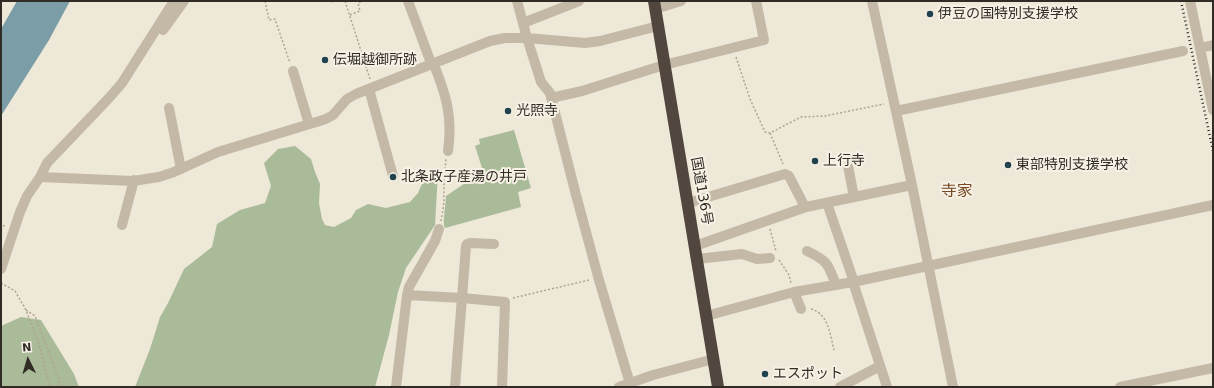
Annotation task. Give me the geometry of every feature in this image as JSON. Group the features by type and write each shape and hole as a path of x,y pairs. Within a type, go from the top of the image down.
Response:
{"highway":[{"name":"国道136号","path":"654,5 718,387"}],"street":[{"path":"1,270 20,212 27,196 40,177 47,163 109,98 122,82 174,1"},
{"path":"151,37 163,31 184,1"},
{"path":"408,1 445,92 450,122 448,151"},
{"path":"517,1 541,82 550,93 598,278 630,385"},
{"path":"523,23 579,1"},
{"path":"654,5 681,1"},
{"path":"551,98 582,91 664,65 764,40 756,1"},
{"path":"872,1 912,185 953,387"},
{"path":"1190,1 1213,110"},
{"path":"40,177 134,180 159,177 181,169 218,152 326,119 333,115 347,99 432,63 490,41 505,38 527,38 585,43 600,41 658,26"},
{"path":"1200,48 1213,45"},
{"path":"895,106 1183,51"},
{"path":"292,71 309,124"},
{"path":"371,88 393,176"},
{"path":"169,108 181,169"},
{"path":"848,166 854,197"},
{"path":"688,203 782,174 788,175 805,207"},
{"path":"122,225 134,180"},
{"path":"695,246 805,207 912,185"},
{"path":"827,203 887,387"},
{"path":"706,316 794,292 854,282 1213,205"},
{"path":"396,387 409,287 435,241 439,229"},
{"path":"455,387 466,246 470,243 494,244"},
{"path":"807,251 822,258 828,264 836,285"},
{"path":"697,259 742,254 757,259 770,258"},
{"path":"794,292 801,309"},
{"path":"407,295 504,301 502,387"},
{"path":"619,387 630,385 653,375 714,359"},
{"path":"840,387 880,366"},
{"path":"1120,387 1213,368"}],"path":[{"path":"265,1 269,20 275,19 292,71"},
{"path":"345,1 371,88"},
{"path":"350,15 360,11 358,3 363,1"},
{"path":"733,48 750,99 766,132 770,133 788,175"},
{"path":"770,133 801,117 825,116 895,106"},
{"path":"439,229 444,203 444,179 448,151"},
{"path":"504,301 598,278"},
{"path":"1,283 15,291 26,310 39,344 50,387"},
{"path":"801,309 814,310 821,314 828,325 834,350"},
{"path":"26,310 35,316 62,387"}],"green space":[{"path":"514,130 531,188 518,192 521,207 445,228 444,218 446,196 483,171 475,146 480,144 479,139"},
{"path":"295,146 311,159 320,184 319,203 322,219 325,225 334,227 351,218 356,210 368,204 386,208 410,202 418,193 425,177 432,171 438,173 435,225 406,268 398,292 389,335 375,387 135,387 150,349 160,317 184,269 212,247 217,224 240,210 265,203 271,186 264,163 278,149"},
{"path":"21,317 41,320 74,374 79,387 1,387 1,326"}],"water":[{"path":"17,1 70,1 49,40 1,116 1,29"}],"railway":[{"path":"1181,1 1213,151"}],"place":[{"name":"伊豆の国特別支援学校","path":"930,14"},
{"name":"伝堀越御所跡","path":"325,60"},
{"name":"光照寺","path":"508,111"},
{"name":"上行寺","path":"815,161"},
{"name":"東部特別支援学校","path":"1008,165"},
{"name":"北条政子産湯の井戸","path":"393,177"},
{"name":"エスポット","path":"765,374"}],"district":[{"name":"寺家","path":"957,192"}]}
